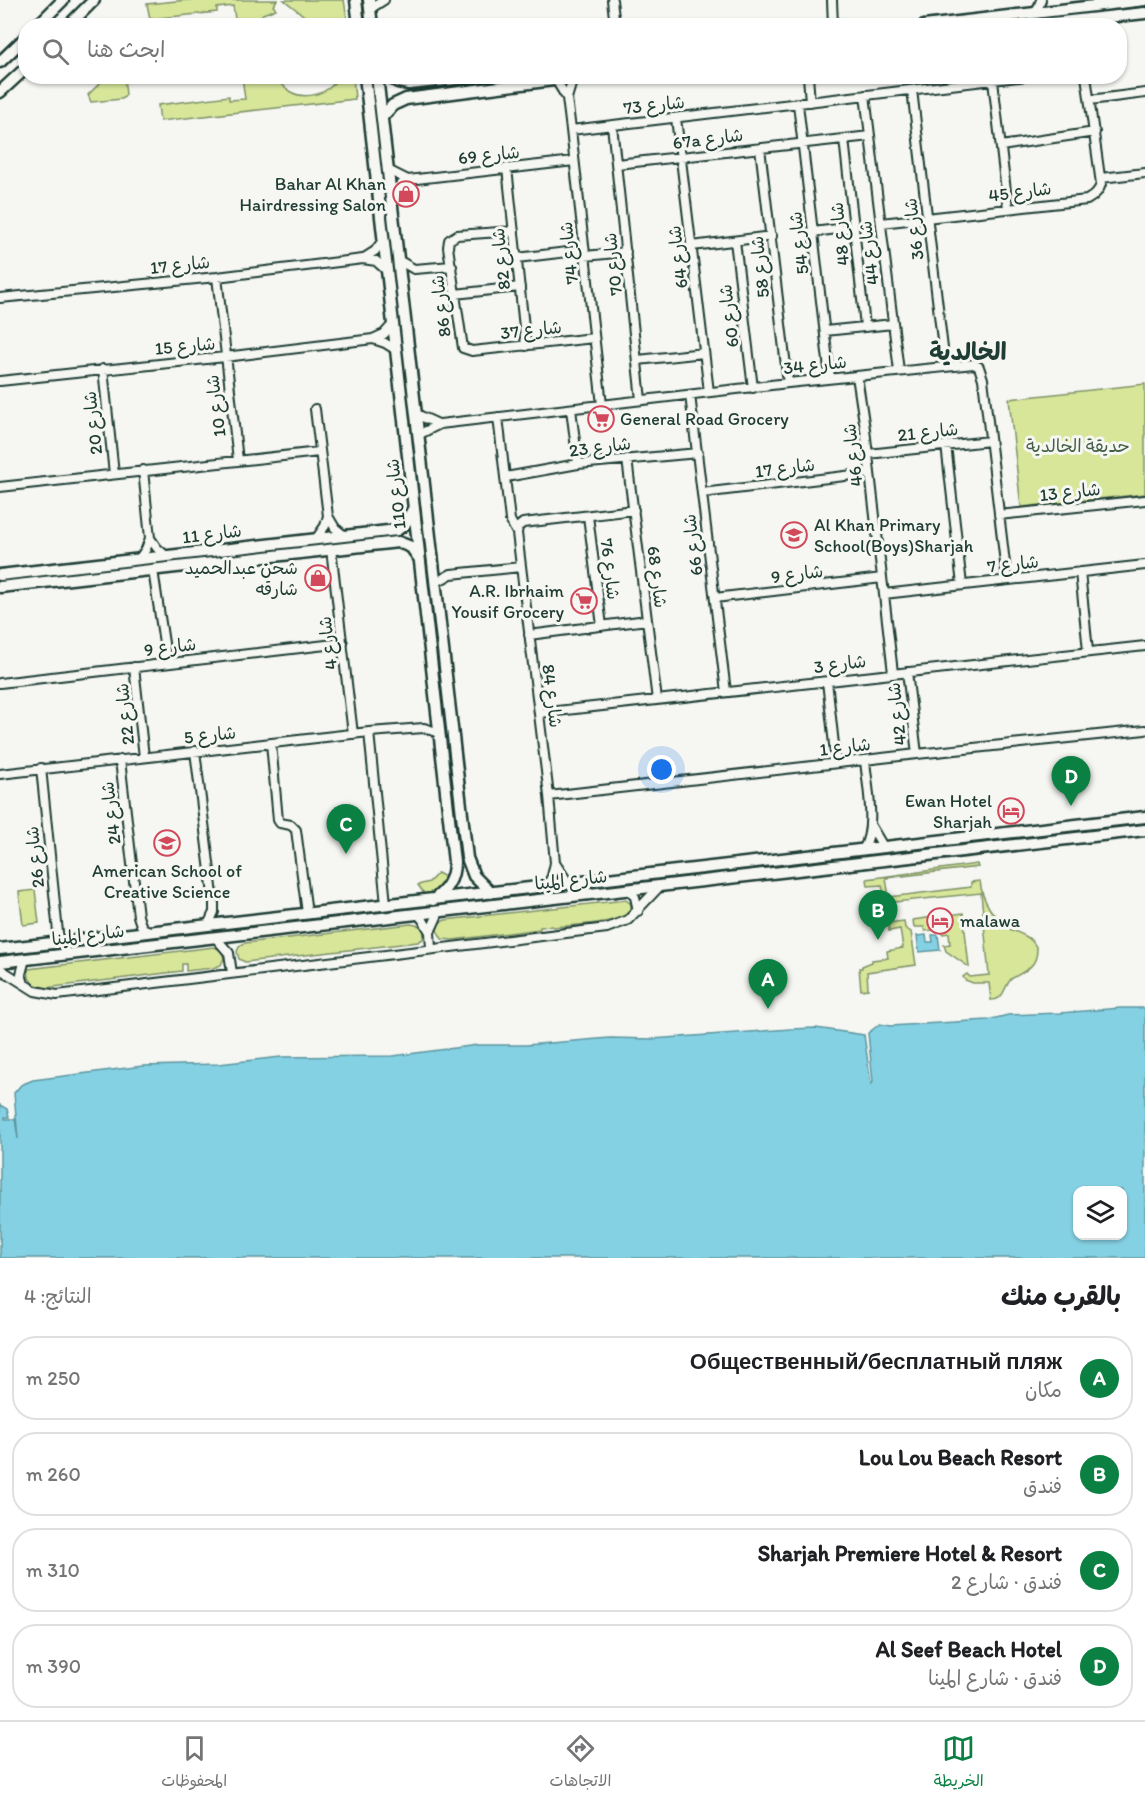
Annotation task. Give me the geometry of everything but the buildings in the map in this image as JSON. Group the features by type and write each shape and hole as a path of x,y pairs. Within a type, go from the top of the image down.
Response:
{"main road":[{"path":"45,18 63,0"},
{"path":"76,18 94,0"},
{"path":"356,0 360,18"},
{"path":"993,18 1145,0"},
{"path":"1076,18 1077,14 1095,11 1099,6"},
{"path":"1043,18 1048,17 1050,11"},
{"path":"1115,18 1145,13"},
{"path":"0,62 18,45"},
{"path":"0,92 18,75"},
{"name":"شارع 110","path":"366,84 440,733 454,862 453,874"},
{"name":"شارع 110","path":"378,84 466,853 477,881 491,893"},
{"path":"401,84 397,92 402,100"},
{"path":"382,117 393,105 402,100 525,84"},
{"path":"414,506 420,504 423,517 428,522"},
{"name":"شارع 11","path":"0,575 400,529 408,520 414,506"},
{"name":"شارع 11","path":"0,587 400,542 413,549 420,559"},
{"path":"244,559 250,553 273,550 281,543"},
{"path":"35,583 39,576 70,572 80,566"},
{"path":"425,606 432,617 435,645 443,648"},
{"name":"شارع المينا","path":"0,949 1145,817"},
{"path":"1076,838 1081,831 1095,828 1104,822"},
{"name":"شارع المينا","path":"0,962 1145,830"},
{"path":"433,900 444,891 453,874 462,878 468,876 471,870"},
{"path":"550,899 558,893 582,888 583,882"},
{"path":"356,921 360,913 391,909 399,903"},
{"path":"76,953 84,947 108,943 111,936"}],"street":[{"path":"369,4 384,0"},
{"path":"612,0 614,18"},
{"path":"832,0 834,18"},
{"path":"1036,13 1043,0 1050,11"},
{"name":"شارع 74","path":"558,84 567,98"},
{"name":"شارع 74","path":"571,84 567,98 602,405"},
{"path":"809,84 810,102"},
{"name":"شارع 73","path":"571,130 912,90 939,84"},
{"path":"993,84 1008,208"},
{"path":"1087,84 1101,178 1145,173"},
{"name":"شارع 36","path":"912,90 945,365"},
{"path":"1090,100 1145,93"},
{"name":"شارع 44","path":"865,95 899,371"},
{"name":"شارع 54","path":"798,104 830,378"},
{"name":"شارع 64","path":"676,118 709,392"},
{"name":"شارع 70","path":"612,125 641,400"},
{"path":"1001,146 1095,132"},
{"path":"802,143 870,136"},
{"name":"شارع 48","path":"844,139 865,326"},
{"name":"67a شارع","path":"617,164 802,143"},
{"name":"شارع 58","path":"760,148 788,383"},
{"name":"شارع 69","path":"390,192 408,180 574,161"},
{"name":"شارع 82","path":"507,168 526,346"},
{"path":"388,170 408,180"},
{"name":"شارع 45","path":"881,223 1087,200 1093,197 1099,189 1101,178"},
{"path":"813,232 854,227"},
{"name":"شارع 86","path":"472,351 465,350 461,345 450,251 454,240 461,235 514,231"},
{"path":"692,246 772,236"},
{"path":"363,259 375,251 383,240"},
{"name":"شارع 60","path":"735,241 753,388"},
{"path":"517,258 627,252"},
{"path":"363,259 376,261 386,270"},
{"name":"شارع 17","path":"0,298 217,277 363,259"},
{"path":"398,260 414,269"},
{"path":"400,280 414,269 452,266"},
{"name":"شارع 10","path":"217,277 238,460"},
{"path":"456,294 520,287"},
{"name":"شارع 15","path":"0,381 373,339 384,334 393,324"},
{"path":"825,331 893,324"},
{"name":"شارع 37","path":"472,351 594,338"},
{"path":"373,339 396,350"},
{"path":"638,360 704,353"},
{"name":"شارع 34","path":"418,435 440,424 945,365 974,364 981,369 1007,580"},
{"name":"شارع 20","path":"103,369 114,474"},
{"name":"شارع 46","path":"857,376 893,673"},
{"name":"شارع 66","path":"690,395 726,692"},
{"path":"315,409 328,516 334,528 346,536"},
{"path":"572,409 578,464"},
{"name":"شارع 34","path":"416,414 440,424"},
{"name":"شارع 84","path":"498,417 510,520 517,533 549,796 555,863 547,887"},
{"name":"شارع 21","path":"868,454 990,441"},
{"path":"946,445 962,585"},
{"path":"0,487 320,452"},
{"name":"شارع 23","path":"506,477 578,464 698,453"},
{"name":"شارع 68","path":"627,459 657,700"},
{"path":"139,559 150,538 143,470"},
{"name":"شارع 17","path":"702,494 870,473"},
{"name":"شارع 13","path":"999,515 1145,500"},
{"path":"517,533 518,527 523,523 633,510"},
{"path":"316,539 328,516"},
{"name":"شارع 76","path":"588,516 602,626"},
{"path":"150,538 166,556"},
{"name":"شارع 4","path":"332,549 353,734"},
{"name":"شارع 7","path":"884,594 1145,565"},
{"path":"434,567 451,574"},
{"path":"435,583 451,574 521,567"},
{"path":"153,570 167,663"},
{"path":"1080,572 1088,651"},
{"name":"شارع 9","path":"715,598 882,578"},
{"path":"529,635 647,620"},
{"name":"شارع 9","path":"0,682 343,643"},
{"name":"شارع 3","path":"539,713 1145,646"},
{"name":"شارع 22","path":"134,667 144,757"},
{"name":"شارع 42","path":"907,672 916,754"},
{"path":"827,681 836,763"},
{"path":"424,728 438,717"},
{"name":"شارع 5","path":"0,774 369,732 424,728 440,733"},
{"name":"شارع 1","path":"549,796 1145,730"},
{"path":"369,732 386,904"},
{"path":"271,743 278,818 280,824 291,825 296,830 307,913"},
{"path":"195,751 214,903 214,912 208,925"},
{"name":"شارع 24","path":"120,760 138,916 147,932"},
{"path":"863,850 871,826 865,760"},
{"name":"شارع 26","path":"41,768 59,942"},
{"path":"871,826 884,848"},
{"name":"شارع 84","path":"555,863 569,884"},
{"path":"0,969 39,993 57,995 612,927 624,922 638,911 661,885"},
{"path":"629,890 635,897 638,911"},
{"path":"430,932 439,912"},
{"path":"417,914 430,932 431,949"},
{"path":"231,973 229,953 239,935"},
{"path":"215,937 229,953"},
{"path":"24,984 21,974 25,959"}],"green space":[{"path":"187,0 277,0 273,6 276,9 259,18 235,18 233,6 217,8 217,12 150,18 147,4"},
{"path":"284,0 344,0 347,18 307,18"},
{"path":"99,84 125,84 126,95 122,99 91,102 88,95"},
{"path":"243,84 281,84 295,94 309,95 323,92 333,84 354,84 355,99 160,121 158,105 229,96 229,100 245,99"},
{"name":"حديقة الخالدية","path":"1145,384 1145,494 1021,507 1009,399"},
{"path":"977,864 978,867 886,878 889,897 971,887 971,882 980,881 983,896 994,915 1012,930 1030,939 1037,949 1035,961 1008,982 999,998 991,1000 989,983 973,983 963,977 967,974 970,977 989,975 981,893 885,903 882,885 868,886 867,879"},
{"path":"438,873 447,878 435,892 425,895 418,885 429,882"},
{"path":"35,890 39,923 23,925 19,892"},
{"path":"626,900 631,904 631,910 625,915 617,919 595,923 540,927 540,929 453,940 442,939 437,930 439,923 445,920"},
{"path":"963,913 969,967 946,951 944,945 950,944 949,933 943,934 942,929 925,931 924,927 914,927 913,920"},
{"path":"904,921 905,928 911,932 916,965 867,972 868,989 861,990 859,968 872,960 888,958 887,951 903,948 900,929 889,931 888,923"},
{"path":"411,924 420,926 424,931 423,939 418,942 245,962 239,959 237,952 239,946 245,943"},
{"path":"214,947 221,950 224,958 221,965 213,968 186,971 186,964 182,964 182,971 45,988 33,984 29,978 28,969"}],"water":[{"path":"926,935 927,942 933,942 932,935 938,935 940,950 919,952 917,936"},
{"path":"1145,1008 1145,1258 0,1258 0,1105 7,1109 9,1117 5,1119 15,1119 18,1139 14,1093 21,1085 33,1080 143,1066 219,1064 281,1057 393,1056 478,1045 526,1045 610,1038 652,1039 816,1028 864,1035 871,1084 873,1082 868,1033 880,1024 890,1026 988,1020 1008,1015"}],"place":[{"name":"Bahar Al Khan Hairdressing Salon","path":"406,194"},
{"name":"General Road Grocery","path":"601,419"},
{"name":"Al Khan Primary School(Boys)Sharjah","path":"794,535"},
{"name":"شحن عبدالحميد شارقه","path":"318,578"},
{"name":"A.R. Ibrhaim Yousif Grocery","path":"584,601"},
{"name":"Al Seef Beach Hotel","path":"1071,806"},
{"name":"Ewan Hotel Sharjah","path":"1011,811"},
{"name":"American School of Creative Science","path":"167,843"},
{"name":"Sharjah Premiere Hotel & Resort","path":"346,854"},
{"name":"malawa","path":"940,921"},
{"name":"Lou Lou Beach Resort","path":"878,940"},
{"name":"Общественный/бесплатный пляж","path":"768,1009"}],"district":[{"name":"الخالدية","path":"968,351"}]}
